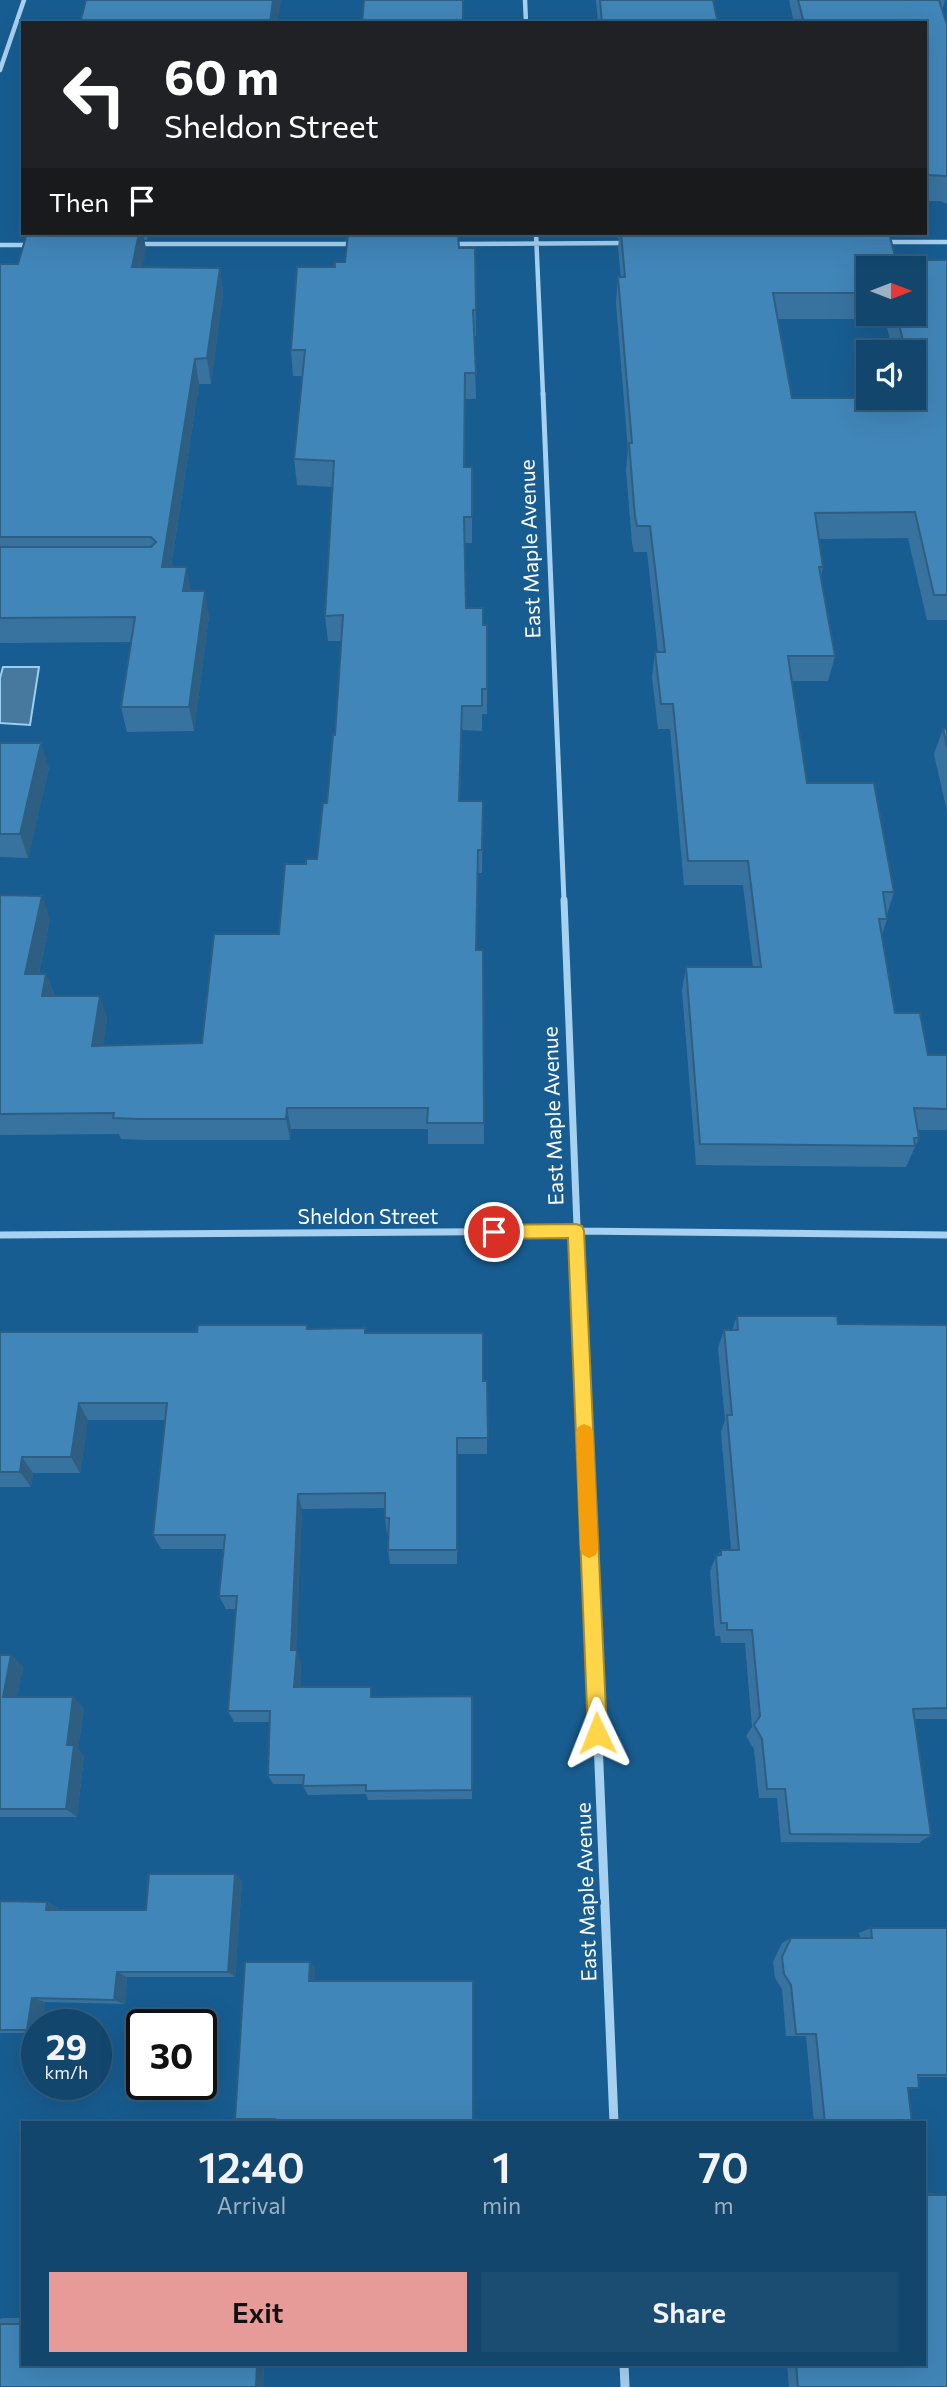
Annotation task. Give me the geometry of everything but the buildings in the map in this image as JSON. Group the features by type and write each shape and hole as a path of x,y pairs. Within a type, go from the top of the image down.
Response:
{"street":[{"path":"0,70 24,0"},
{"path":"525,0 526,21"},
{"name":"East Maple Avenue","path":"536,235 614,2121"},
{"path":"879,242 947,242"},
{"path":"441,244 632,243"},
{"path":"127,244 359,244"},
{"path":"0,245 45,245"},
{"name":"Sheldon Street","path":"0,1235 576,1231 947,1235"},
{"path":"624,2366 625,2387"}],"water":[{"path":"3,667 39,667 30,725 0,723 0,678"}],"slow traffic":[{"path":"584,1432 589,1549"}],"route":[{"path":"494,1232 576,1231 597,1733"}]}
